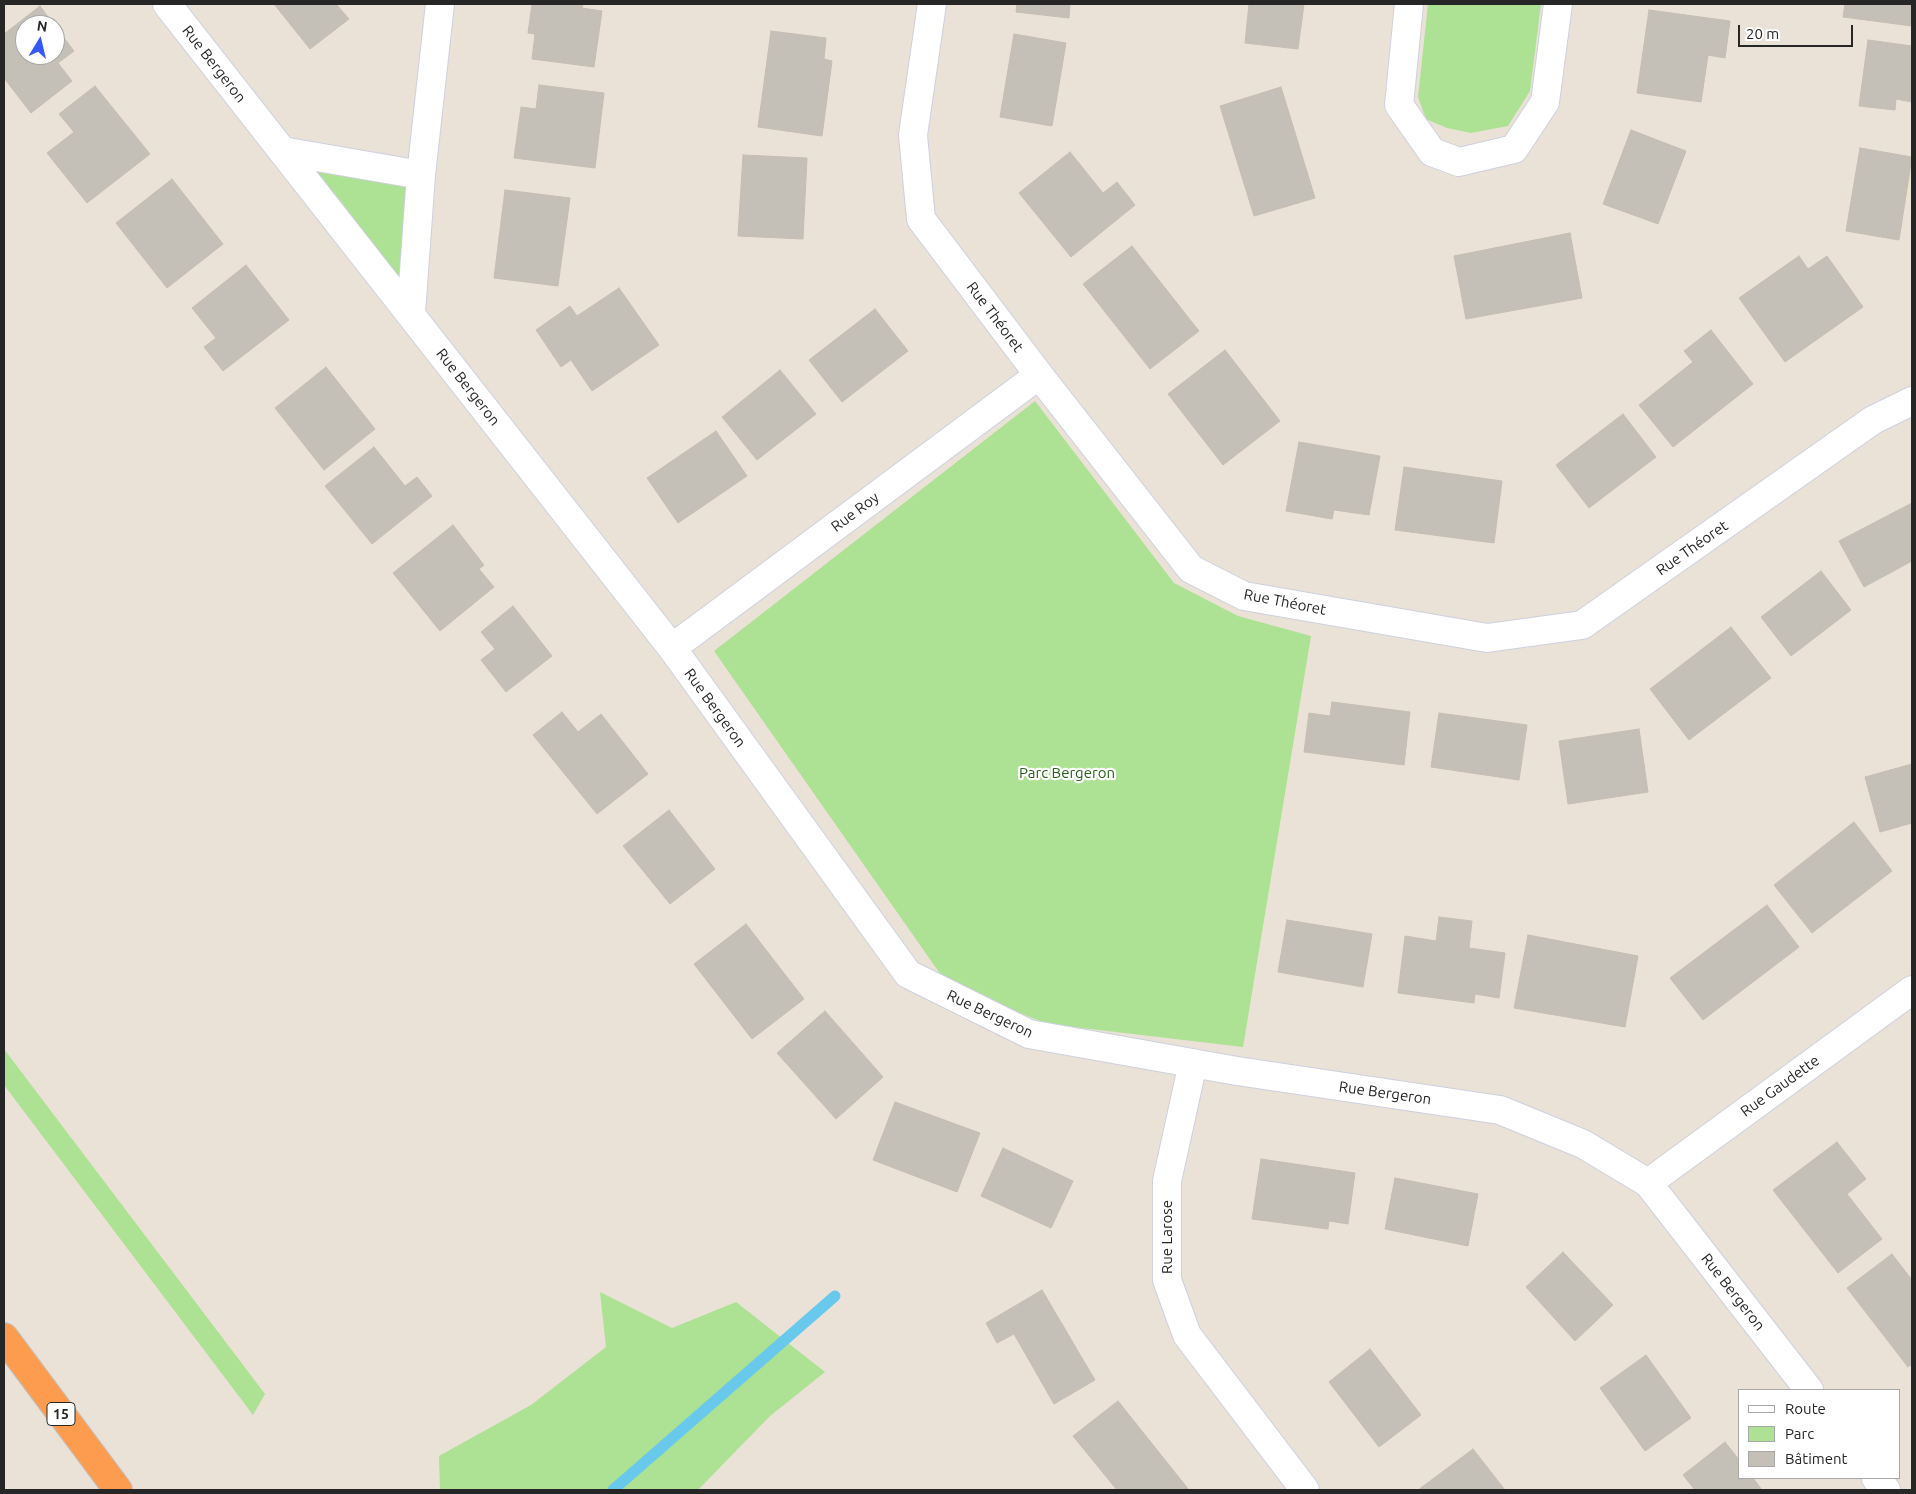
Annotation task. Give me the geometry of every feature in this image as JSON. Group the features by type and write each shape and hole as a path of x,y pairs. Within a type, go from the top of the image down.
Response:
{"highway":[{"name":"15","path":"4,1337 118,1490"}],"street":[{"name":"Rue Bergeron","path":"167,4 672,648 908,974 1029,1034 1237,1071 1500,1110 1583,1144 1648,1183 1808,1389"},
{"path":"410,313 421,175 440,4"},
{"name":"Rue Théoret","path":"932,4 913,135 921,219 1039,375 1191,570 1244,596 1487,638 1582,625 1873,420 1912,402"},
{"path":"1409,4 1399,105 1432,152 1459,162 1514,149 1545,102 1558,4"},
{"path":"282,150 421,175"},
{"name":"Rue Roy","path":"672,648 1039,375"},
{"name":"Rue Gaudette","path":"1648,1183 1912,990"},
{"name":"Rue Larose","path":"1193,1063 1167,1181 1167,1280 1186,1335 1304,1490"},
{"path":"1877,1479 1886,1490"}],"green space":[{"path":"1428,4 1541,4 1530,91 1508,126 1471,133 1447,128 1426,119 1418,97"},
{"path":"311,167 408,185 403,285"},
{"name":"Parc Bergeron","path":"1035,401 1174,583 1238,616 1311,636 1243,1047 1048,1024 948,985 714,651"},
{"path":"4,1049 265,1394 253,1415 4,1085"},
{"path":"600,1292 672,1328 736,1302 825,1372 770,1416 698,1490 440,1490 439,1456 531,1405 606,1347"}],"building":[{"path":"274,4 336,4 349,19 310,49"},
{"path":"532,4 583,4 582,8 602,11 594,67 532,59 535,34 528,33"},
{"path":"1017,4 1070,4 1069,18 1016,12"},
{"path":"1249,4 1304,4 1298,49 1245,43"},
{"path":"1845,4 1912,4 1912,26 1843,17"},
{"path":"40,6 47,15 28,15"},
{"path":"1649,10 1730,21 1725,58 1708,55 1701,102 1637,93"},
{"path":"15,25 15,65 60,65 72,81 31,113 4,78 4,34"},
{"path":"771,31 826,38 824,59 832,61 822,136 758,127"},
{"path":"1014,34 1066,43 1052,126 1000,117"},
{"path":"65,39 74,51 65,58"},
{"path":"1868,40 1912,46 1912,102 1896,99 1895,110 1859,106"},
{"path":"539,85 604,93 595,168 514,158 521,107 536,109"},
{"path":"95,86 150,154 87,203 47,153 74,132 59,114"},
{"path":"1281,87 1315,198 1254,216 1220,106"},
{"path":"1631,130 1686,151 1658,224 1603,204"},
{"path":"1860,148 1912,157 1899,240 1846,231"},
{"path":"1070,152 1103,193 1117,182 1135,205 1071,257 1019,193"},
{"path":"743,155 807,158 803,239 738,236"},
{"path":"172,179 223,244 167,288 116,223"},
{"path":"505,190 570,198 558,286 494,278"},
{"path":"1570,233 1582,298 1466,319 1454,256"},
{"path":"1132,246 1199,331 1150,369 1083,284"},
{"path":"1799,256 1808,269 1827,256 1863,307 1785,362 1739,298"},
{"path":"246,265 289,320 223,371 204,347 216,338 192,308"},
{"path":"619,288 659,345 592,391 571,360 561,367 536,330 570,306 577,316"},
{"path":"875,309 908,351 842,402 809,360"},
{"path":"1711,330 1753,384 1673,447 1639,405 1693,362 1684,351"},
{"path":"1225,350 1280,421 1223,465 1168,394"},
{"path":"326,367 375,429 324,470 275,408"},
{"path":"780,370 816,414 757,460 722,417"},
{"path":"1623,414 1656,457 1589,508 1556,465"},
{"path":"716,431 747,476 678,523 647,478"},
{"path":"1299,442 1380,456 1369,515 1334,510 1332,519 1286,511"},
{"path":"374,447 405,486 417,477 432,496 372,544 325,486"},
{"path":"1404,467 1502,481 1494,543 1395,530"},
{"path":"1912,503 1912,561 1864,587 1839,541"},
{"path":"453,525 484,565 479,569 494,587 440,631 393,573"},
{"path":"1821,571 1851,610 1791,656 1761,617"},
{"path":"513,606 552,656 506,692 481,660 495,649 481,632"},
{"path":"1731,627 1771,678 1689,740 1650,689"},
{"path":"1332,702 1410,712 1404,765 1304,752 1309,713 1330,716"},
{"path":"562,712 578,732 601,714 648,774 597,814 533,735"},
{"path":"1439,713 1527,725 1519,780 1431,767"},
{"path":"1639,729 1648,792 1568,804 1559,741"},
{"path":"1912,764 1912,823 1880,832 1865,777"},
{"path":"669,810 715,869 670,904 623,846"},
{"path":"1854,822 1892,871 1812,933 1774,885"},
{"path":"1767,905 1799,947 1703,1020 1670,978"},
{"path":"1439,917 1472,921 1469,948 1505,953 1499,998 1475,994 1474,1003 1398,993 1405,936 1436,941"},
{"path":"1287,920 1372,934 1363,987 1278,972"},
{"path":"746,924 804,999 752,1039 694,964"},
{"path":"1528,935 1638,956 1625,1027 1514,1008"},
{"path":"825,1011 883,1077 836,1119 777,1053"},
{"path":"895,1102 980,1133 957,1192 873,1160"},
{"path":"1837,1142 1866,1179 1847,1194 1882,1239 1838,1273 1773,1190"},
{"path":"1003,1148 1073,1181 1051,1228 981,1196"},
{"path":"1261,1159 1355,1173 1348,1224 1329,1221 1328,1229 1252,1219"},
{"path":"1395,1178 1478,1194 1468,1246 1385,1229"},
{"path":"1563,1252 1613,1305 1575,1341 1526,1287"},
{"path":"1892,1254 1912,1280 1912,1364 1908,1367 1847,1288"},
{"path":"1042,1290 1095,1380 1054,1404 1014,1334 997,1343 986,1323"},
{"path":"1370,1349 1421,1415 1379,1447 1329,1382"},
{"path":"1646,1355 1691,1418 1645,1451 1600,1388"},
{"path":"1118,1401 1189,1490 1117,1490 1073,1436"},
{"path":"1725,1442 1738,1458 1738,1479 1754,1479 1762,1490 1695,1490 1683,1475"},
{"path":"1473,1449 1505,1490 1418,1490"}],"waterway":[{"path":"613,1490 835,1296"}]}
